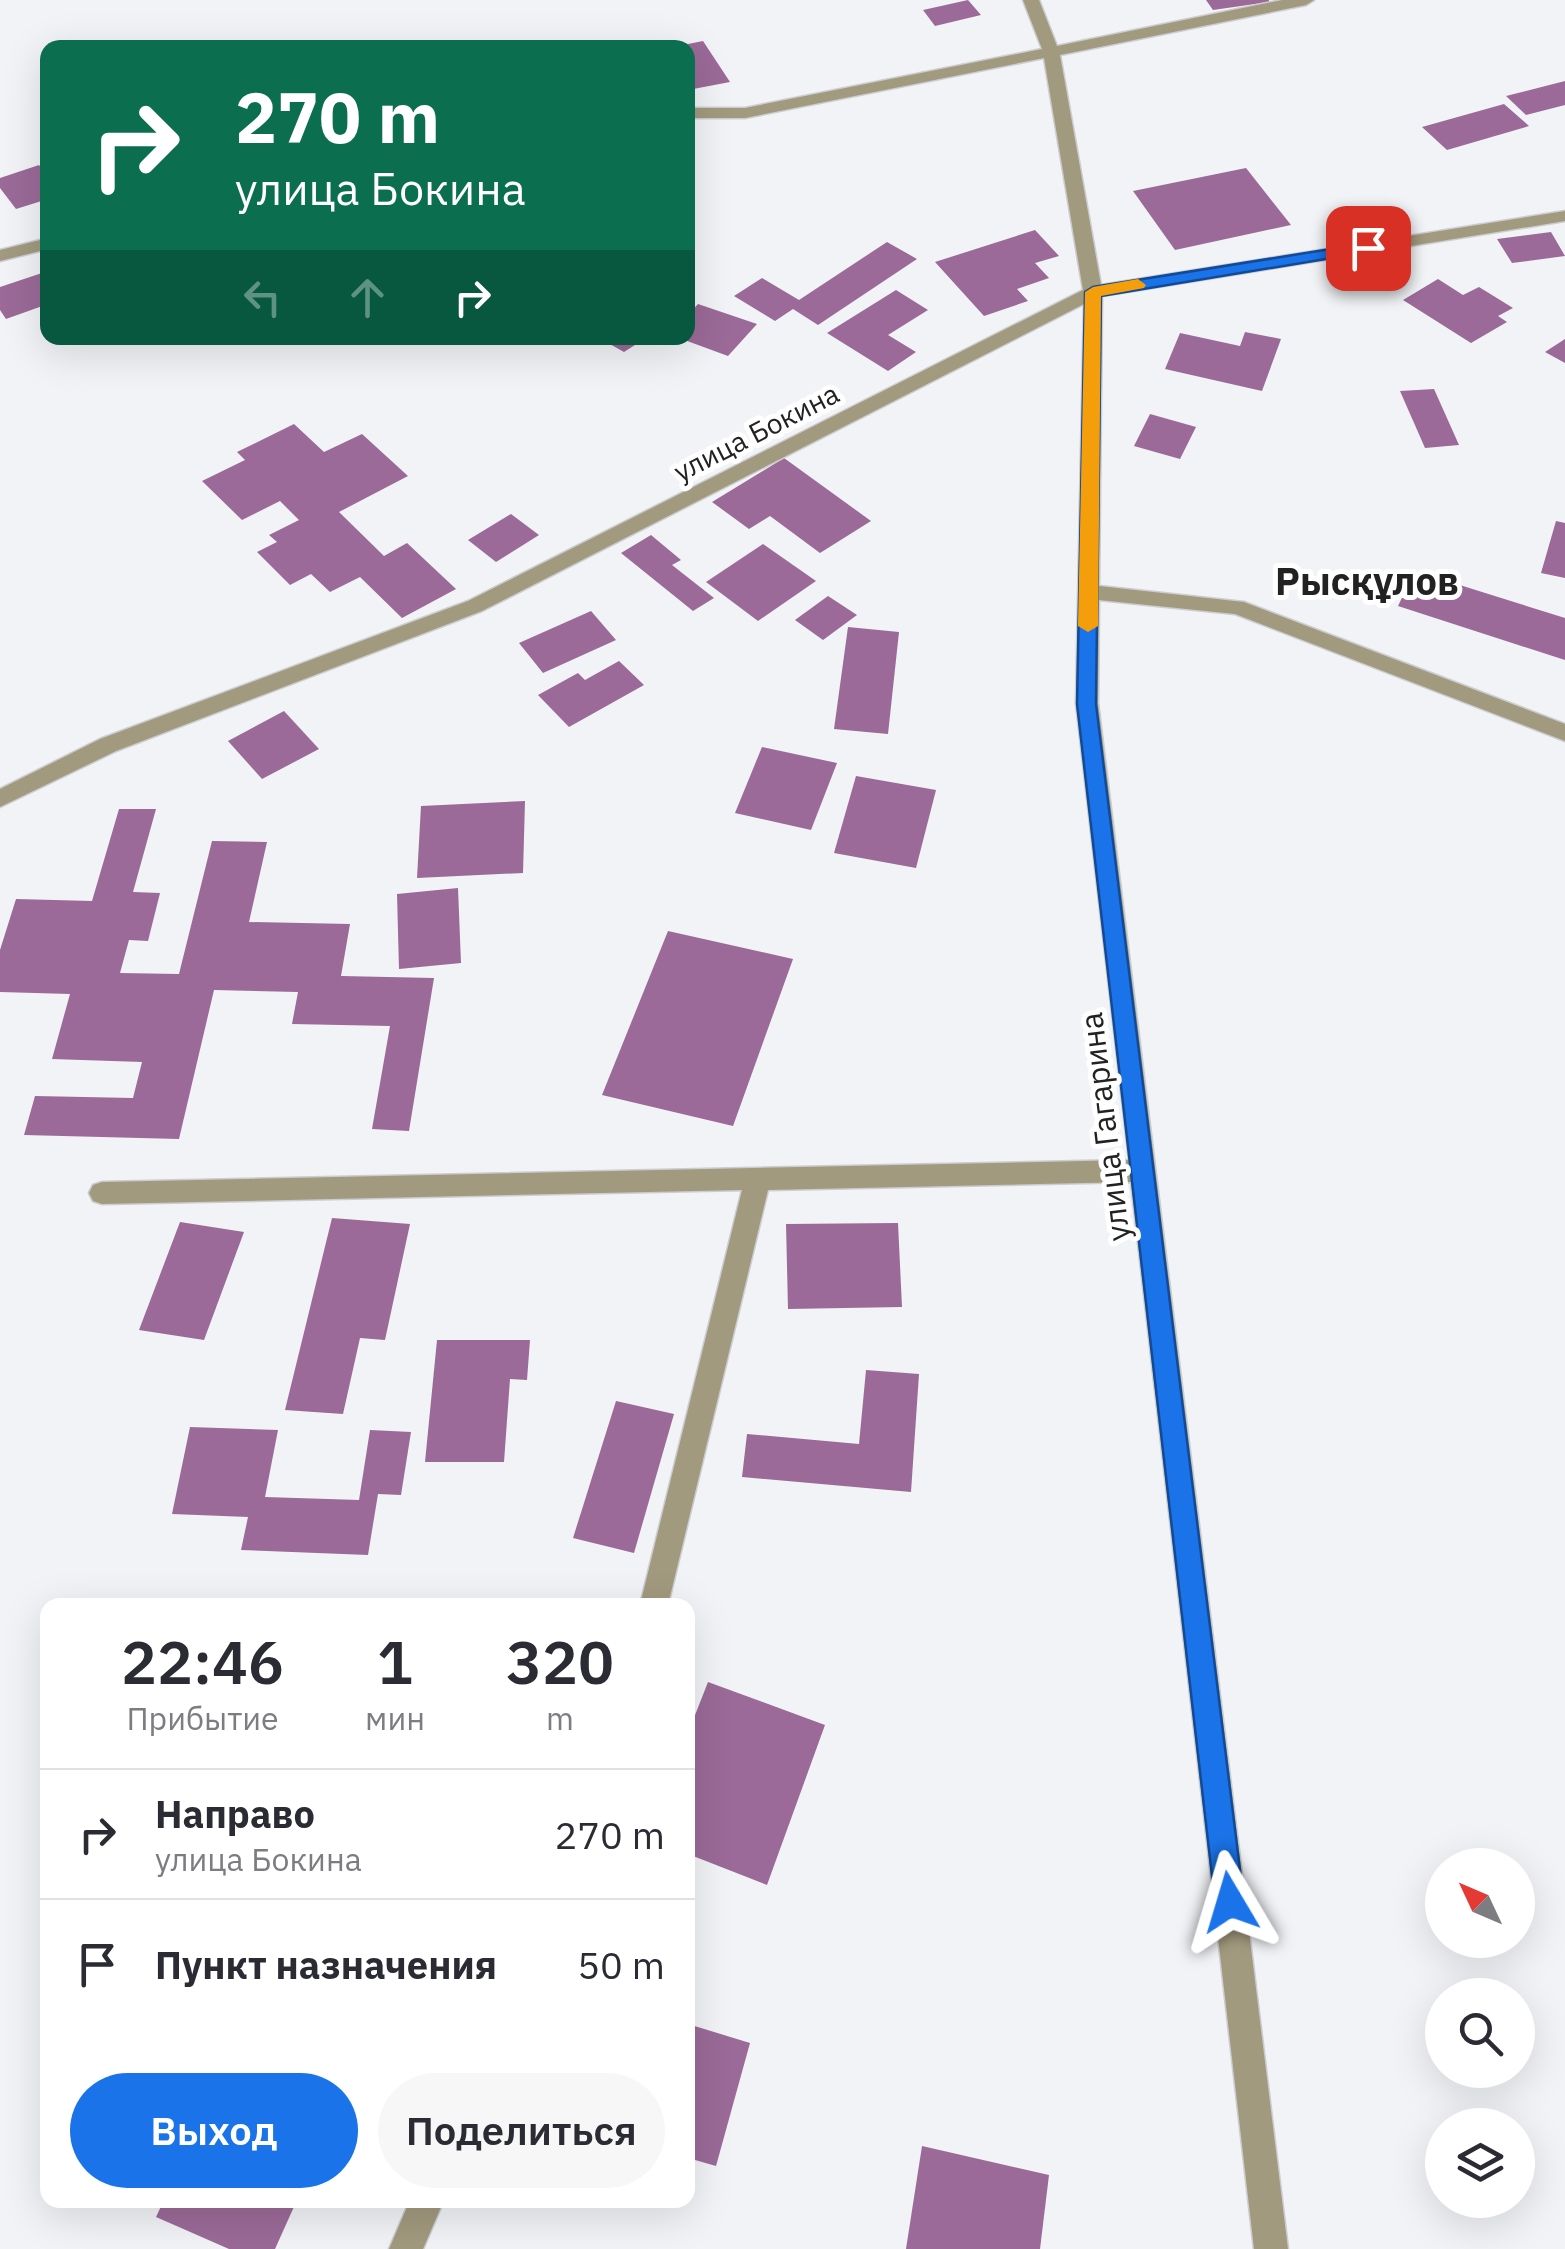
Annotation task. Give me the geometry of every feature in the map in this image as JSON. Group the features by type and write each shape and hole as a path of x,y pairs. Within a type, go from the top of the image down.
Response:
{"street":[{"name":"улица Гагарина","path":"1030,0 1050,50 1093,292 1086,704 1271,2249"},
{"path":"695,113 745,112 1306,0"},
{"name":"улица Бокина","path":"0,799 108,745 475,606 1093,292 1565,216"},
{"path":"0,256 40,245"},
{"path":"1089,592 1237,607 1565,732"},
{"path":"102,1193 1142,1170"},
{"path":"656,1598 758,1179"},
{"path":"406,2249 424,2208"}],"building":[{"path":"968,0 981,15 935,26 923,10"},
{"path":"1206,0 1269,0 1269,2 1213,10"},
{"path":"703,41 730,82 695,89 695,43"},
{"path":"1565,81 1565,105 1526,115 1506,96"},
{"path":"1504,104 1529,126 1447,150 1422,127"},
{"path":"39,165 40,202 16,209 0,188 0,178"},
{"path":"1246,168 1291,225 1175,250 1133,191"},
{"path":"1035,230 1059,256 1035,263 1049,278 1017,289 1028,301 984,316 935,262"},
{"path":"1551,232 1565,256 1512,263 1497,239"},
{"path":"887,242 917,259 818,325 793,309 775,321 734,296 762,278 799,300"},
{"path":"1366,265 1380,284 1347,290 1333,271"},
{"path":"40,274 40,307 6,319 0,310 0,287"},
{"path":"1438,279 1463,295 1479,287 1513,308 1498,316 1507,322 1471,343 1403,300"},
{"path":"896,290 928,310 888,335 916,352 888,371 827,333"},
{"path":"698,304 757,324 728,356 695,344"},
{"path":"1245,332 1281,339 1262,391 1165,369 1180,333 1240,346"},
{"path":"1565,339 1565,363 1545,352"},
{"path":"612,345 635,345 624,352"},
{"path":"1434,389 1459,445 1425,448 1400,391"},
{"path":"1150,414 1196,427 1180,459 1134,446"},
{"path":"294,424 324,452 362,434 408,476 339,512 384,556 407,543 456,589 402,618 360,577 330,592 311,574 290,585 257,552 277,542 269,535 299,520 280,501 242,520 202,481 245,460 237,452"},
{"path":"784,458 871,521 820,553 770,516 749,529 712,502"},
{"path":"511,514 539,535 496,562 468,540"},
{"path":"1556,521 1565,523 1565,578 1541,573"},
{"path":"651,535 681,560 672,565 714,598 693,611 621,553"},
{"path":"763,544 816,581 758,621 706,582"},
{"path":"1415,571 1565,618 1565,660 1398,606"},
{"path":"828,596 857,615 823,640 795,620"},
{"path":"591,611 616,640 543,673 519,643"},
{"path":"848,627 899,632 888,734 834,729"},
{"path":"619,661 644,685 569,727 538,695 578,673 585,680"},
{"path":"284,711 319,749 262,779 228,741"},
{"path":"762,747 837,763 811,830 735,813"},
{"path":"856,776 936,790 916,868 834,853"},
{"path":"525,801 523,873 417,878 421,806"},
{"path":"119,809 156,809 133,892 160,893 148,941 129,940 120,973 179,974 212,841 267,842 249,922 350,924 341,976 434,978 409,1131 372,1129 390,1026 292,1024 298,992 214,990 179,1139 24,1135 35,1096 133,1098 142,1062 52,1059 70,994 0,992 0,950 16,899 92,901"},
{"path":"458,888 461,963 399,969 397,894"},
{"path":"668,931 793,959 733,1126 602,1095"},
{"path":"332,1218 410,1224 385,1340 360,1338 343,1414 285,1410"},
{"path":"180,1222 244,1232 204,1340 139,1330"},
{"path":"898,1223 902,1307 788,1309 786,1224"},
{"path":"437,1340 530,1340 527,1380 510,1379 504,1462 425,1462"},
{"path":"866,1370 919,1374 911,1492 742,1477 747,1434 859,1444"},
{"path":"616,1401 674,1414 634,1553 573,1538"},
{"path":"190,1427 278,1430 265,1497 359,1500 370,1430 411,1432 401,1495 378,1494 368,1555 241,1550 248,1517 172,1514"},
{"path":"708,1682 825,1725 767,1885 695,1857 695,1715"},
{"path":"695,2026 750,2043 716,2166 695,2160"},
{"path":"922,2146 1049,2175 1040,2249 906,2249"},
{"path":"160,2208 293,2208 275,2249 229,2249 156,2217"}],"slow traffic":[{"path":"1088,626 1093,292 1138,285"}],"district":[{"name":"Рысқұлов","path":"1367,580"}],"route":[{"path":"1230,1902 1086,704 1093,292 1368,248"}]}
